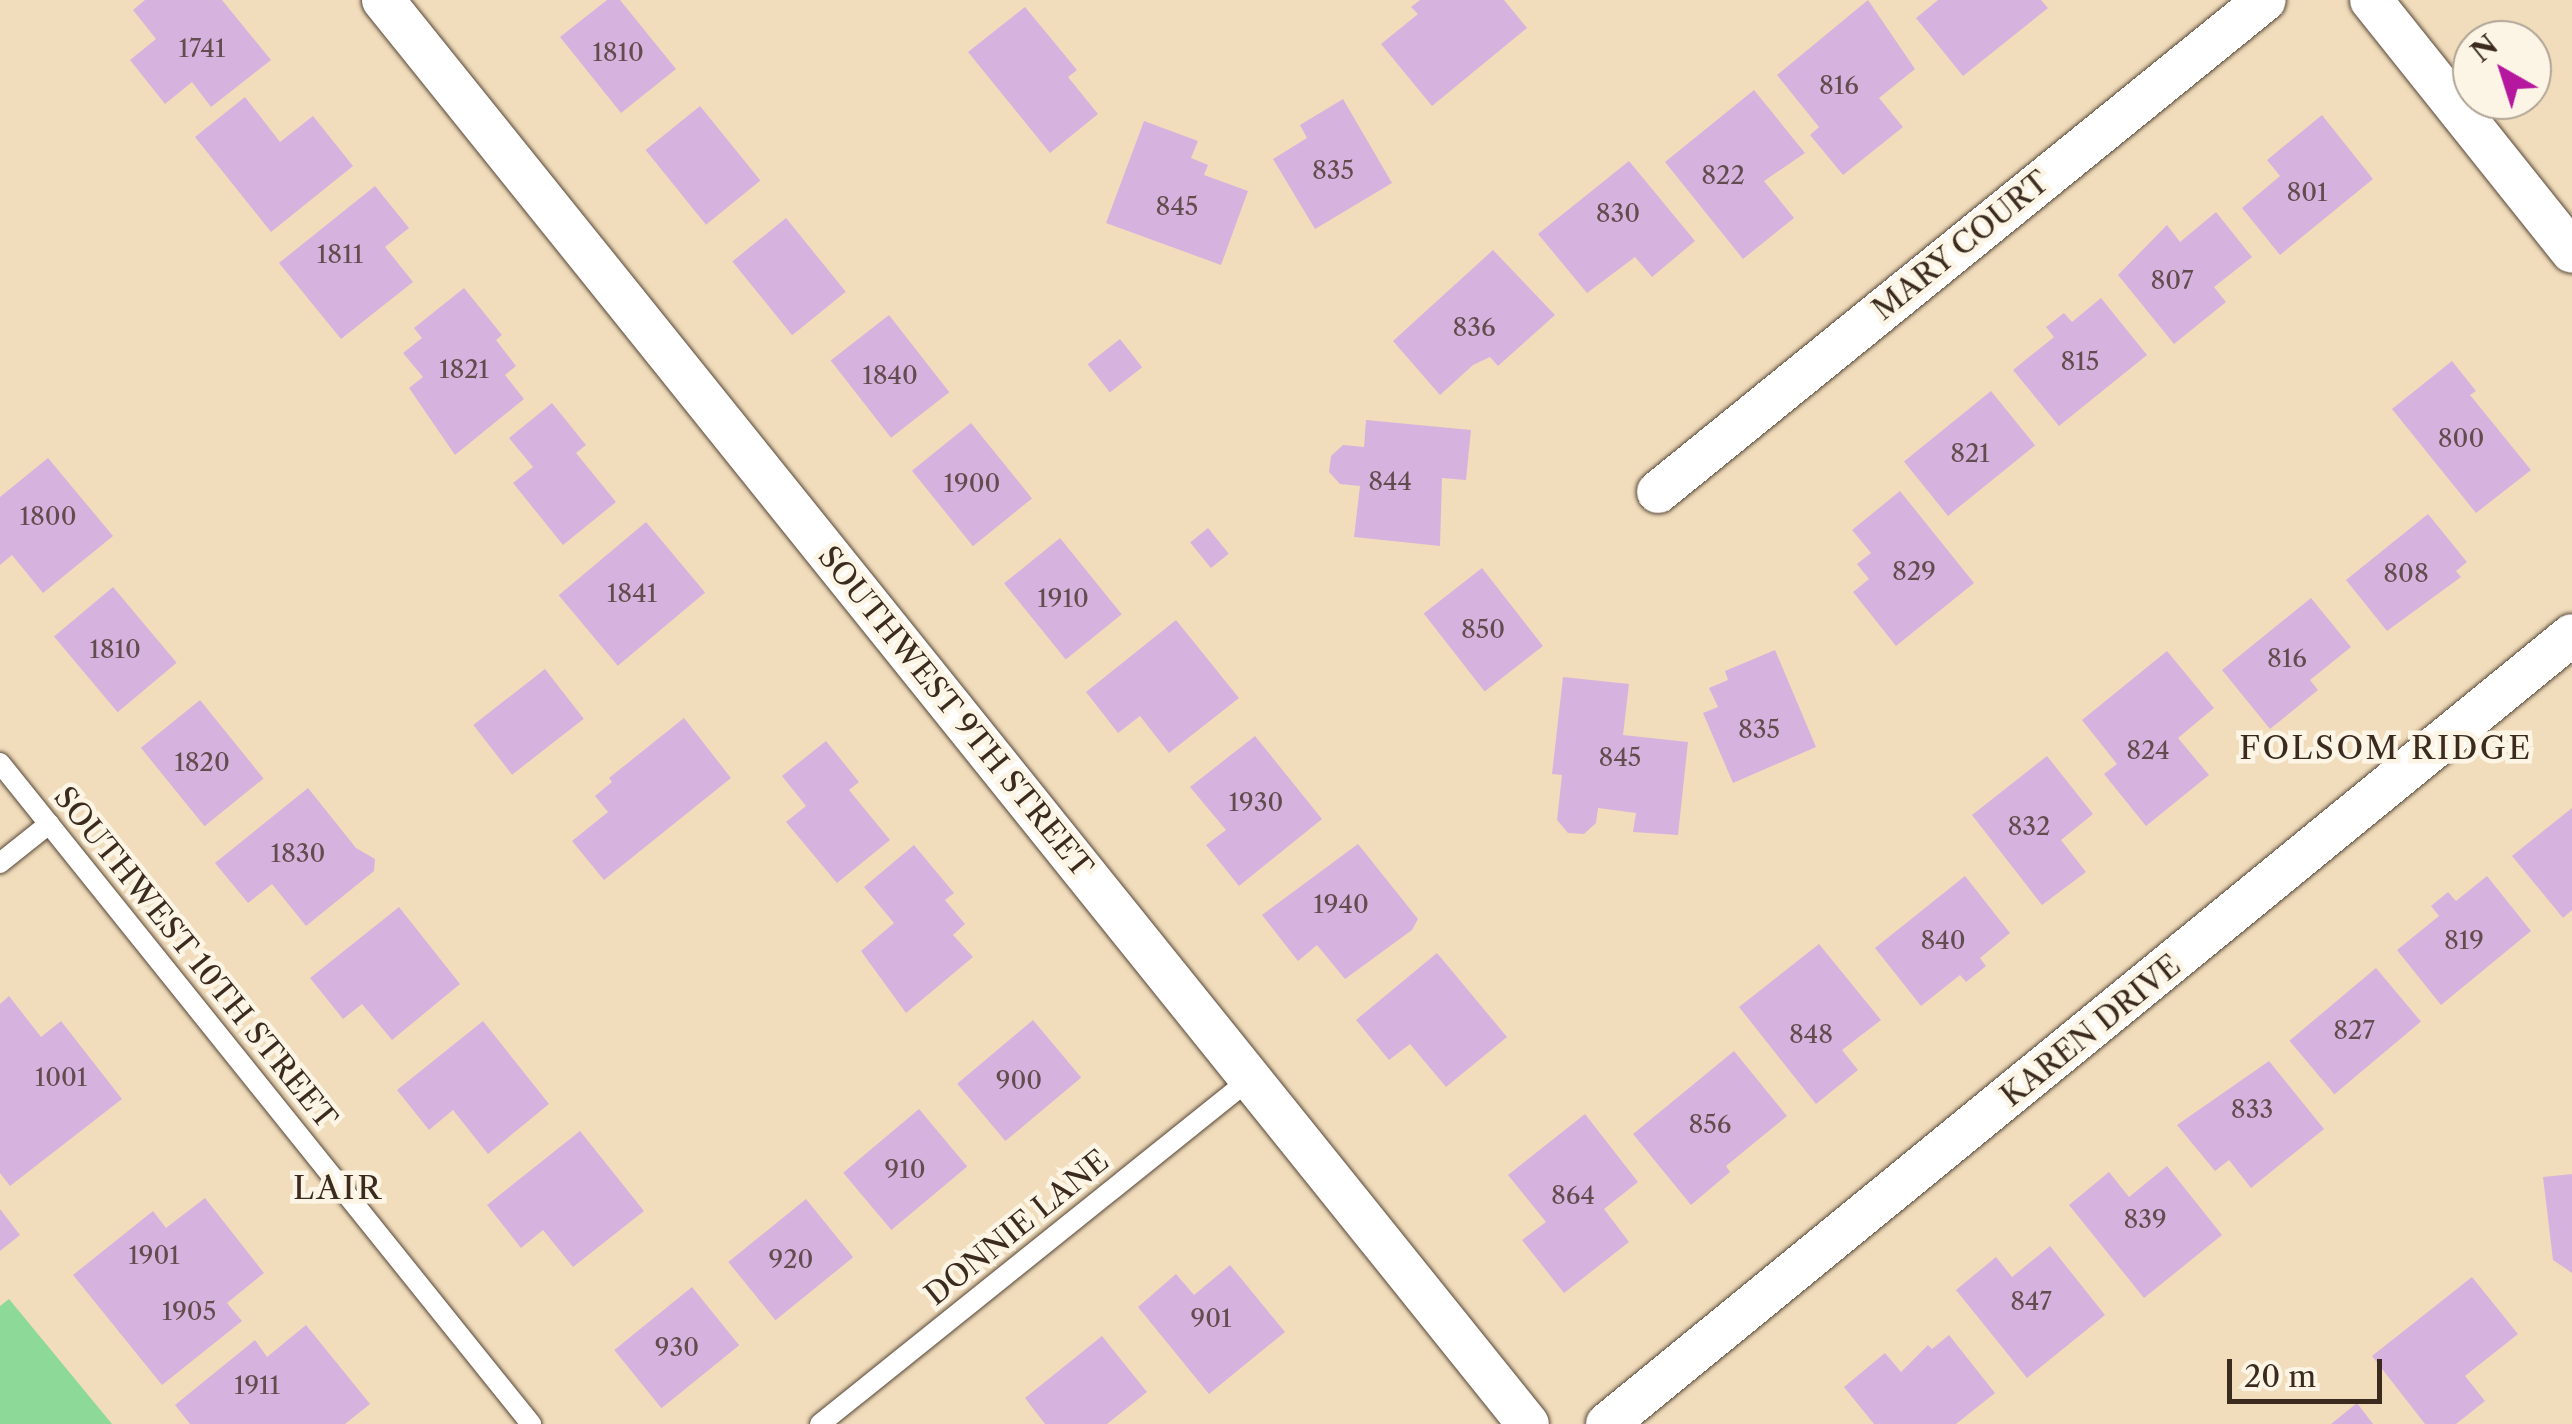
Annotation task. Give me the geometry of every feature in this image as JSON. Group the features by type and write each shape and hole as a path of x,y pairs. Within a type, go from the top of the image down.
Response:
{"street":[{"name":"SOUTHWEST 9TH STREET","path":"383,0 1528,1424"},
{"name":"MARY COURT","path":"1658,492 2265,0"},
{"path":"2372,0 2572,252"},
{"name":"KAREN DRIVE","path":"1607,1424 2572,635"}],"lane":[{"name":"SOUTHWEST 10TH STREET","path":"0,763 532,1424"},
{"path":"0,863 49,824"},
{"name":"DONNIE LANE","path":"820,1424 1250,1079"}],"green space":[{"path":"9,1299 112,1424 0,1424 0,1306"}],"building":[{"path":"145,0 222,0 271,60 211,107 192,82 165,104 130,60 156,39 133,10"},
{"path":"607,0 620,0 676,69 621,113 560,37"},
{"path":"1420,0 1504,0 1527,28 1432,106 1381,44 1418,14 1411,7"},
{"path":"1868,0 1915,69 1879,98 1903,127 1843,175 1810,135 1819,127 1777,75"},
{"path":"1938,0 2041,0 2048,8 1963,76 1916,18"},
{"path":"1025,7 1077,70 1068,77 1098,114 1050,153 968,52"},
{"path":"1754,90 1805,153 1764,181 1794,218 1743,259 1665,162"},
{"path":"245,97 280,142 313,116 353,166 271,232 195,137"},
{"path":"1343,99 1392,183 1315,229 1273,159 1307,138 1300,125"},
{"path":"700,106 760,181 706,225 646,150"},
{"path":"2322,115 2373,179 2280,255 2242,208 2280,176 2267,160"},
{"path":"1144,121 1198,141 1191,158 1208,165 1204,175 1248,191 1221,265 1106,223"},
{"path":"1629,161 1695,241 1652,277 1635,257 1587,293 1538,234"},
{"path":"375,186 409,228 385,247 413,282 341,339 279,263"},
{"path":"2216,212 2252,257 2214,287 2226,302 2174,344 2118,275 2167,225 2180,242"},
{"path":"786,218 846,292 792,335 732,261"},
{"path":"1493,250 1555,315 1498,366 1490,357 1473,365 1440,395 1393,341"},
{"path":"464,288 502,335 496,340 516,366 505,375 524,399 455,455 409,388 423,377 403,353 422,338 414,328"},
{"path":"2101,298 2147,355 2059,426 2013,370 2054,337 2046,327 2064,313 2072,322"},
{"path":"889,315 949,392 891,438 831,361"},
{"path":"1120,339 1142,367 1110,393 1088,364"},
{"path":"2452,361 2476,391 2470,395 2531,470 2476,513 2392,409"},
{"path":"1991,391 2035,445 1948,516 1904,461"},
{"path":"552,403 586,445 576,453 616,502 563,545 513,483 533,467 509,438"},
{"path":"1366,420 1471,430 1466,480 1442,478 1440,546 1354,537 1360,486 1340,484 1329,472 1331,456 1343,445 1364,447"},
{"path":"971,423 1032,498 973,546 912,471"},
{"path":"48,458 113,536 43,593 12,555 0,565 0,497"},
{"path":"1900,491 1974,583 1896,646 1853,592 1869,579 1857,564 1871,553 1852,530"},
{"path":"2428,514 2467,562 2456,571 2461,577 2387,631 2346,580"},
{"path":"646,522 705,592 618,666 559,595"},
{"path":"1208,528 1229,554 1211,568 1190,542"},
{"path":"1060,538 1122,614 1066,659 1004,583"},
{"path":"1482,568 1543,646 1485,692 1424,614"},
{"path":"113,587 177,663 118,712 54,636"},
{"path":"2311,598 2351,647 2310,680 2318,690 2270,729 2222,670"},
{"path":"1176,620 1239,698 1169,753 1140,716 1118,733 1086,692"},
{"path":"1775,650 1816,747 1733,783 1703,713 1718,707 1709,688 1728,680 1725,671"},
{"path":"2167,651 2214,708 2178,738 2209,775 2146,826 2104,774 2117,764 2082,720"},
{"path":"545,669 584,719 512,775 473,725"},
{"path":"1563,677 1629,684 1623,735 1688,742 1678,835 1633,832 1636,813 1598,808 1596,823 1584,834 1568,833 1557,820 1562,775 1552,774"},
{"path":"200,700 264,778 204,826 141,748"},
{"path":"684,718 731,778 604,880 572,841 608,812 595,796 612,782 609,778"},
{"path":"1255,736 1322,819 1239,886 1206,845 1226,830 1190,787"},
{"path":"826,741 859,782 849,790 890,840 837,883 786,822 806,806 782,776"},
{"path":"2047,756 2093,814 2061,840 2086,872 2042,905 1972,815"},
{"path":"308,788 356,848 375,859 374,871 306,926 272,884 248,903 215,863"},
{"path":"2572,808 2572,910 2563,918 2512,856"},
{"path":"1358,844 1418,919 1412,930 1345,979 1317,945 1298,961 1262,915"},
{"path":"914,845 954,893 945,900 965,924 953,935 973,957 906,1013 861,951 894,923 864,887"},
{"path":"1965,876 2010,933 1980,958 1986,966 1966,982 1960,975 1921,1006 1875,948"},
{"path":"2487,876 2531,931 2441,1005 2397,950 2439,916 2431,906 2448,892 2456,901"},
{"path":"399,907 460,984 392,1040 362,1004 343,1019 310,978"},
{"path":"1819,944 1881,1020 1842,1050 1858,1070 1816,1104 1739,1007"},
{"path":"1437,953 1507,1037 1446,1087 1410,1044 1389,1060 1356,1020"},
{"path":"2376,968 2421,1022 2334,1094 2289,1041"},
{"path":"9,996 41,1037 61,1021 122,1099 10,1186 0,1173 0,1004"},
{"path":"1033,1020 1081,1077 1005,1141 957,1084"},
{"path":"483,1021 549,1104 488,1154 453,1110 429,1130 397,1090"},
{"path":"1734,1051 1787,1116 1726,1166 1730,1172 1691,1205 1633,1134"},
{"path":"2269,1061 2324,1129 2251,1188 2229,1160 2215,1171 2177,1125"},
{"path":"919,1109 967,1166 891,1230 843,1173"},
{"path":"1585,1114 1638,1182 1604,1209 1629,1242 1564,1293 1522,1240 1546,1222 1508,1175"},
{"path":"580,1131 644,1211 573,1267 543,1230 521,1248 487,1205"},
{"path":"2167,1166 2222,1235 2144,1298 2069,1205 2109,1172 2129,1197"},
{"path":"2572,1174 2572,1273 2553,1260 2543,1177"},
{"path":"205,1198 264,1273 227,1303 242,1321 162,1385 73,1275 153,1211 166,1228"},
{"path":"806,1199 853,1257 775,1320 728,1262"},
{"path":"0,1209 20,1235 0,1251"},
{"path":"2050,1246 2105,1315 2027,1378 1956,1290 1996,1257 2012,1277"},
{"path":"1230,1265 1285,1332 1209,1394 1138,1307 1176,1274 1194,1295"},
{"path":"2472,1277 2518,1334 2465,1376 2485,1401 2456,1424 2425,1424 2372,1356"},
{"path":"692,1287 739,1345 661,1408 614,1350"},
{"path":"306,1325 370,1404 345,1424 190,1424 175,1405 255,1340 267,1357"},
{"path":"1949,1335 1995,1393 1956,1424 1874,1424 1844,1387 1885,1353 1901,1372 1928,1345 1932,1349"},
{"path":"1102,1336 1147,1392 1107,1424 1045,1424 1025,1398"},
{"path":"2357,1403 2373,1424 2331,1424"}],"district":[{"name":"FOLSOM RIDGE","path":"2386,748"},
{"name":"LAIR","path":"338,1188"}]}
